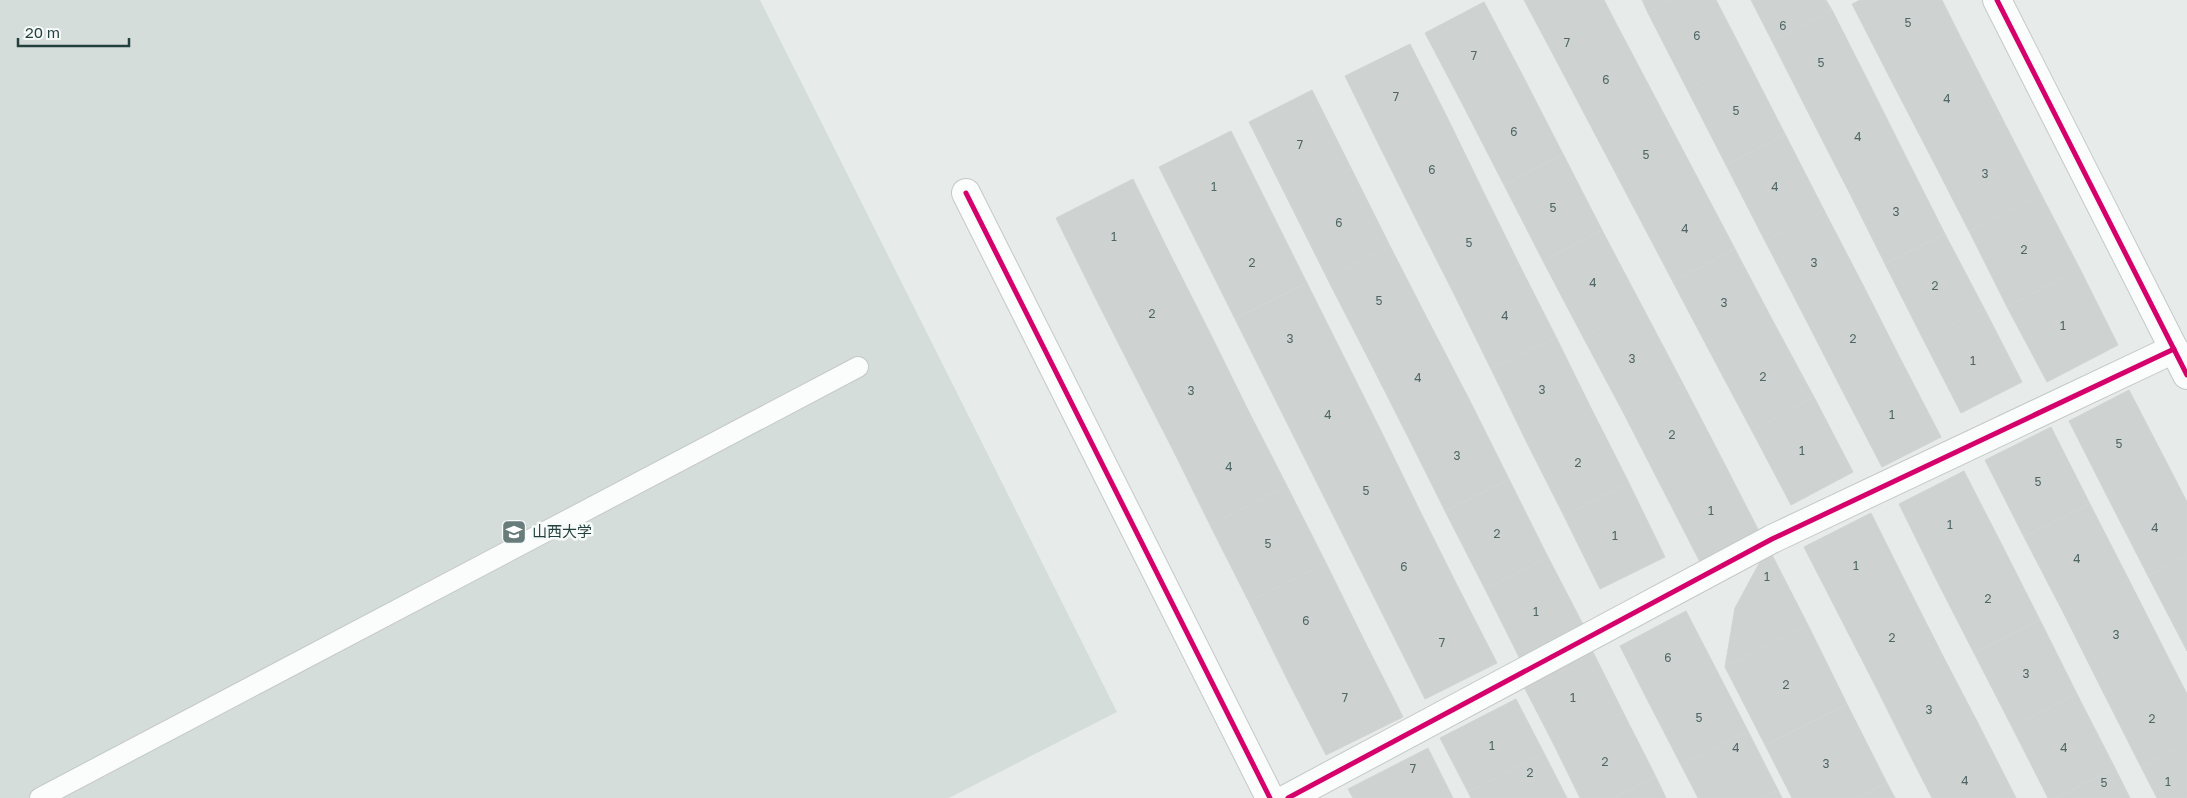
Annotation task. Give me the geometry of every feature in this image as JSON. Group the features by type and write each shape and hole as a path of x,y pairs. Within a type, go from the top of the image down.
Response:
{"street":[{"path":"1997,0 2187,375"},
{"path":"966,193 1270,798"},
{"path":"1288,798 1772,540 2174,349"}],"lane":[{"path":"40,798 858,367"}],"shaded area":[{"name":"山西大学","path":"0,0 760,0 1117,712 949,798 0,798"}],"building":[{"path":"1524,0 1604,0 1618,27 1556,60"},
{"path":"1642,0 1673,0 1648,13"},
{"path":"1673,0 1716,0 1746,58 1687,89 1648,13"},
{"path":"1751,0 1826,0 1832,10 1772,41"},
{"path":"1860,0 1942,0 1963,42 1891,80 1852,4"},
{"path":"1484,2 1524,78 1465,109 1425,33"},
{"path":"1832,10 1870,85 1810,116 1772,41"},
{"path":"1618,27 1657,101 1595,134 1556,60"},
{"path":"1963,42 2002,118 1930,155 1891,80"},
{"path":"1410,44 1447,117 1381,149 1345,76"},
{"path":"1746,58 1785,134 1726,165 1687,89"},
{"path":"1524,78 1563,154 1504,185 1465,109"},
{"path":"1870,85 1907,159 1848,190 1810,116"},
{"path":"1312,90 1351,168 1288,200 1249,122"},
{"path":"1657,101 1696,175 1634,208 1595,134"},
{"path":"1447,117 1483,191 1418,223 1381,149"},
{"path":"2002,118 2041,194 1969,231 1930,155"},
{"path":"1231,131 1269,207 1197,243 1159,167"},
{"path":"1785,134 1824,210 1765,241 1726,165"},
{"path":"1563,154 1602,230 1543,261 1504,185"},
{"path":"1907,159 1945,234 1885,264 1848,190"},
{"path":"1351,168 1390,246 1327,278 1288,200"},
{"path":"1696,175 1735,249 1673,282 1634,208"},
{"path":"1133,179 1171,256 1094,295 1056,218"},
{"path":"1483,191 1519,264 1455,296 1418,223"},
{"path":"2041,194 2080,269 2007,307 1969,231"},
{"path":"1269,207 1307,283 1235,319 1197,243"},
{"path":"1824,210 1863,285 1804,316 1765,241"},
{"path":"1602,230 1642,306 1583,337 1543,261"},
{"path":"1945,234 1984,308 1923,339 1885,264"},
{"path":"1390,246 1430,324 1367,356 1327,278"},
{"path":"1735,249 1774,323 1712,356 1673,282"},
{"path":"1171,256 1210,333 1133,372 1094,295"},
{"path":"1519,264 1556,337 1491,369 1455,296"},
{"path":"2080,269 2118,345 2047,382 2007,307"},
{"path":"1307,283 1345,359 1273,395 1235,319"},
{"path":"1863,285 1902,362 1843,392 1804,316"},
{"path":"1642,306 1682,382 1623,412 1583,337"},
{"path":"1984,308 2022,382 1961,413 1923,339"},
{"path":"1774,323 1814,397 1752,431 1712,356"},
{"path":"1430,324 1470,401 1406,433 1367,356"},
{"path":"1210,333 1248,410 1172,448 1133,372"},
{"path":"1556,337 1592,410 1527,443 1491,369"},
{"path":"1345,359 1383,435 1311,471 1273,395"},
{"path":"1902,362 1941,437 1882,467 1843,392"},
{"path":"1682,382 1721,457 1662,488 1623,412"},
{"path":"2129,390 2169,467 2108,498 2069,421"},
{"path":"1814,397 1853,472 1791,505 1752,431"},
{"path":"1470,401 1509,479 1445,511 1406,433"},
{"path":"1248,410 1287,486 1210,525 1172,448"},
{"path":"1592,410 1629,483 1564,516 1527,443"},
{"path":"2051,427 2090,504 2024,537 1985,460"},
{"path":"1383,435 1420,511 1349,547 1311,471"},
{"path":"1721,457 1760,533 1701,564 1662,488"},
{"path":"2169,467 2187,502 2187,555 2148,576 2108,498"},
{"path":"1964,471 2002,545 1936,579 1899,504"},
{"path":"1509,479 1548,557 1485,589 1445,511"},
{"path":"1629,483 1665,557 1600,589 1564,516"},
{"path":"1287,486 1326,563 1249,602 1210,525"},
{"path":"2090,504 2129,580 2064,614 2024,537"},
{"path":"1420,511 1458,587 1387,623 1349,547"},
{"path":"1871,513 1907,585 1841,619 1804,547"},
{"path":"2002,545 2040,620 1974,653 1936,579"},
{"path":"1768,547 1808,625 1725,667 1735,608"},
{"path":"2187,555 2187,651 2148,576"},
{"path":"1548,557 1588,634 1524,667 1485,589"},
{"path":"1326,563 1364,640 1287,679 1249,602"},
{"path":"2129,580 2168,657 2102,690 2064,614"},
{"path":"1907,585 1944,658 1878,691 1841,619"},
{"path":"1458,587 1497,663 1425,699 1387,623"},
{"path":"1686,611 1717,671 1650,705 1620,646"},
{"path":"2040,620 2077,694 2012,727 1974,653"},
{"path":"1808,625 1847,704 1765,745 1725,667"},
{"path":"1364,640 1403,717 1326,755 1287,679"},
{"path":"1591,648 1623,712 1555,747 1522,683"},
{"path":"2168,657 2187,694 2187,743 2141,767 2102,690"},
{"path":"1944,658 1981,729 1914,763 1878,691"},
{"path":"1717,671 1748,731 1681,765 1650,705"},
{"path":"2077,694 2115,768 2056,798 2048,798 2012,727"},
{"path":"1516,699 1544,753 1468,792 1440,738"},
{"path":"1847,704 1887,783 1857,798 1792,798 1765,745"},
{"path":"1623,712 1656,777 1614,798 1580,798 1555,747"},
{"path":"1981,729 2016,798 1932,798 1914,763"},
{"path":"1748,731 1778,790 1763,798 1698,798 1681,765"},
{"path":"2187,743 2187,798 2157,798 2141,767"},
{"path":"1428,748 1453,798 1353,798 1348,789"},
{"path":"1544,753 1567,798 1471,798 1468,792"},
{"path":"2115,768 2130,798 2056,798"},
{"path":"1656,777 1666,798 1614,798"},
{"path":"1887,783 1895,798 1857,798"},
{"path":"1778,790 1782,798 1763,798"}],"cycle path":[{"path":"1997,0 2187,375"},
{"path":"966,193 1270,798"},
{"path":"1288,798 1772,539 2174,349"}],"place":[{"name":"山西大学","path":"514,532"}]}
